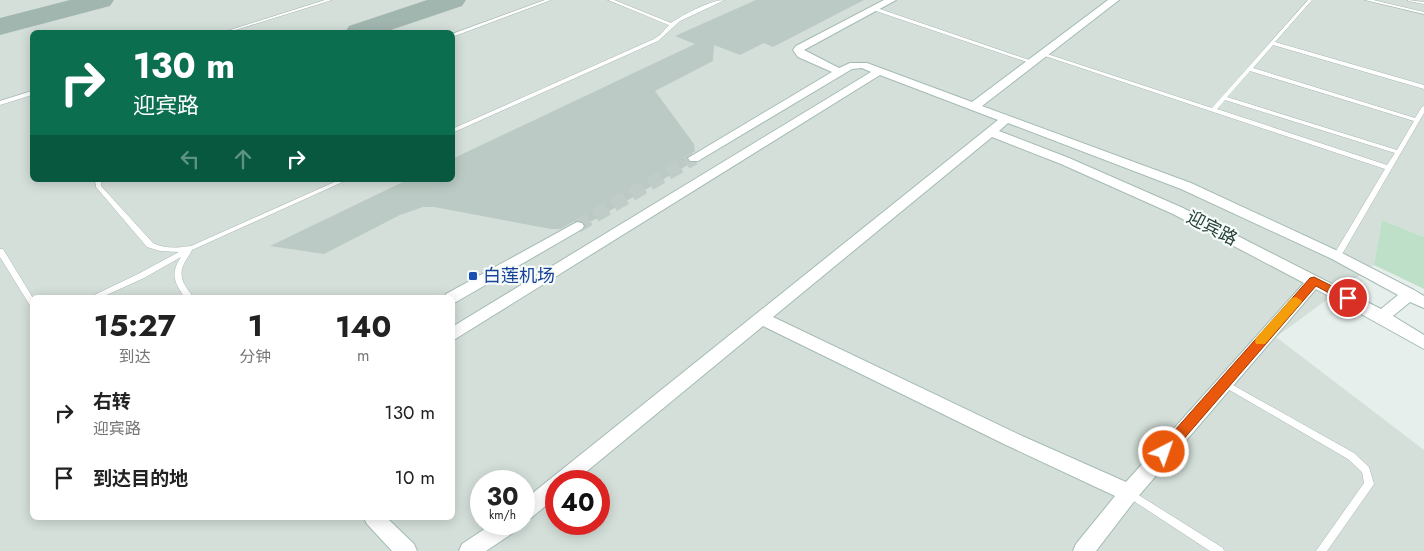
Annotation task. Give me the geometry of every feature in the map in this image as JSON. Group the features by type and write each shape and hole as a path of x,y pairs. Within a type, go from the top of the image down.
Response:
{"street":[{"path":"840,72 802,55 798,50 891,0"},
{"path":"973,107 1114,0"},
{"name":"迎宾路","path":"694,158 852,65 859,64 1186,186 1337,256 1424,303"},
{"path":"455,333 879,71"},
{"path":"574,470 1005,120"},
{"name":"迎宾路","path":"990,132 1125,186 1382,316 1424,343"},
{"path":"455,296 577,226"},
{"path":"1084,551 1129,493 1314,281"},
{"path":"1382,316 1409,294"},
{"path":"761,318 1129,493"},
{"path":"535,503 545,494"},
{"path":"376,520 407,551"},
{"path":"469,551 493,535"}],"lane":[{"path":"232,30 330,0"},
{"path":"455,35 549,0"},
{"path":"610,0 672,25"},
{"path":"455,130 656,40 666,34 672,25 723,0"},
{"path":"1213,110 1310,0"},
{"path":"1367,0 1388,2 1424,13"},
{"path":"1410,0 1424,3"},
{"path":"875,9 1032,62"},
{"path":"1272,43 1424,87"},
{"path":"1042,54 1389,168"},
{"path":"1248,69 1417,120"},
{"path":"0,103 30,94"},
{"path":"1224,98 1398,152"},
{"path":"1337,256 1424,108"},
{"path":"1316,144 1324,129"},
{"path":"98,182 98,186 150,245 159,250 192,248"},
{"path":"99,295 140,276 192,248 340,182"},
{"path":"188,295 178,282 176,274 180,263 192,248"},
{"path":"0,251 30,299"},
{"path":"1224,383 1351,456 1366,470 1369,484 1321,551"},
{"path":"1129,493 1219,551"}],"shaded area":[{"path":"0,0 1424,0 1424,237 1382,220 1374,265 1276,337 1424,450 1424,551 0,551"}],"green space":[{"path":"1382,220 1424,237 1424,289 1374,265"}],"building":[{"path":"756,0 864,0 773,47 764,43 740,55 714,45 713,61 655,91 694,144 695,151 686,158 691,163 585,224 576,220 561,229 551,229 434,207 423,207 400,215 324,254 270,246 403,182 455,182 455,158 695,44 675,36"}],"taxiway":[{"path":"0,27 101,0"},
{"path":"365,30 453,0"}],"tunnel":[{"path":"577,226 694,158"}],"slow traffic":[{"path":"1261,341 1296,301"}],"place":[{"name":"白莲机场","path":"473,276"}],"route":[{"path":"1164,452 1314,281 1348,298"}]}
